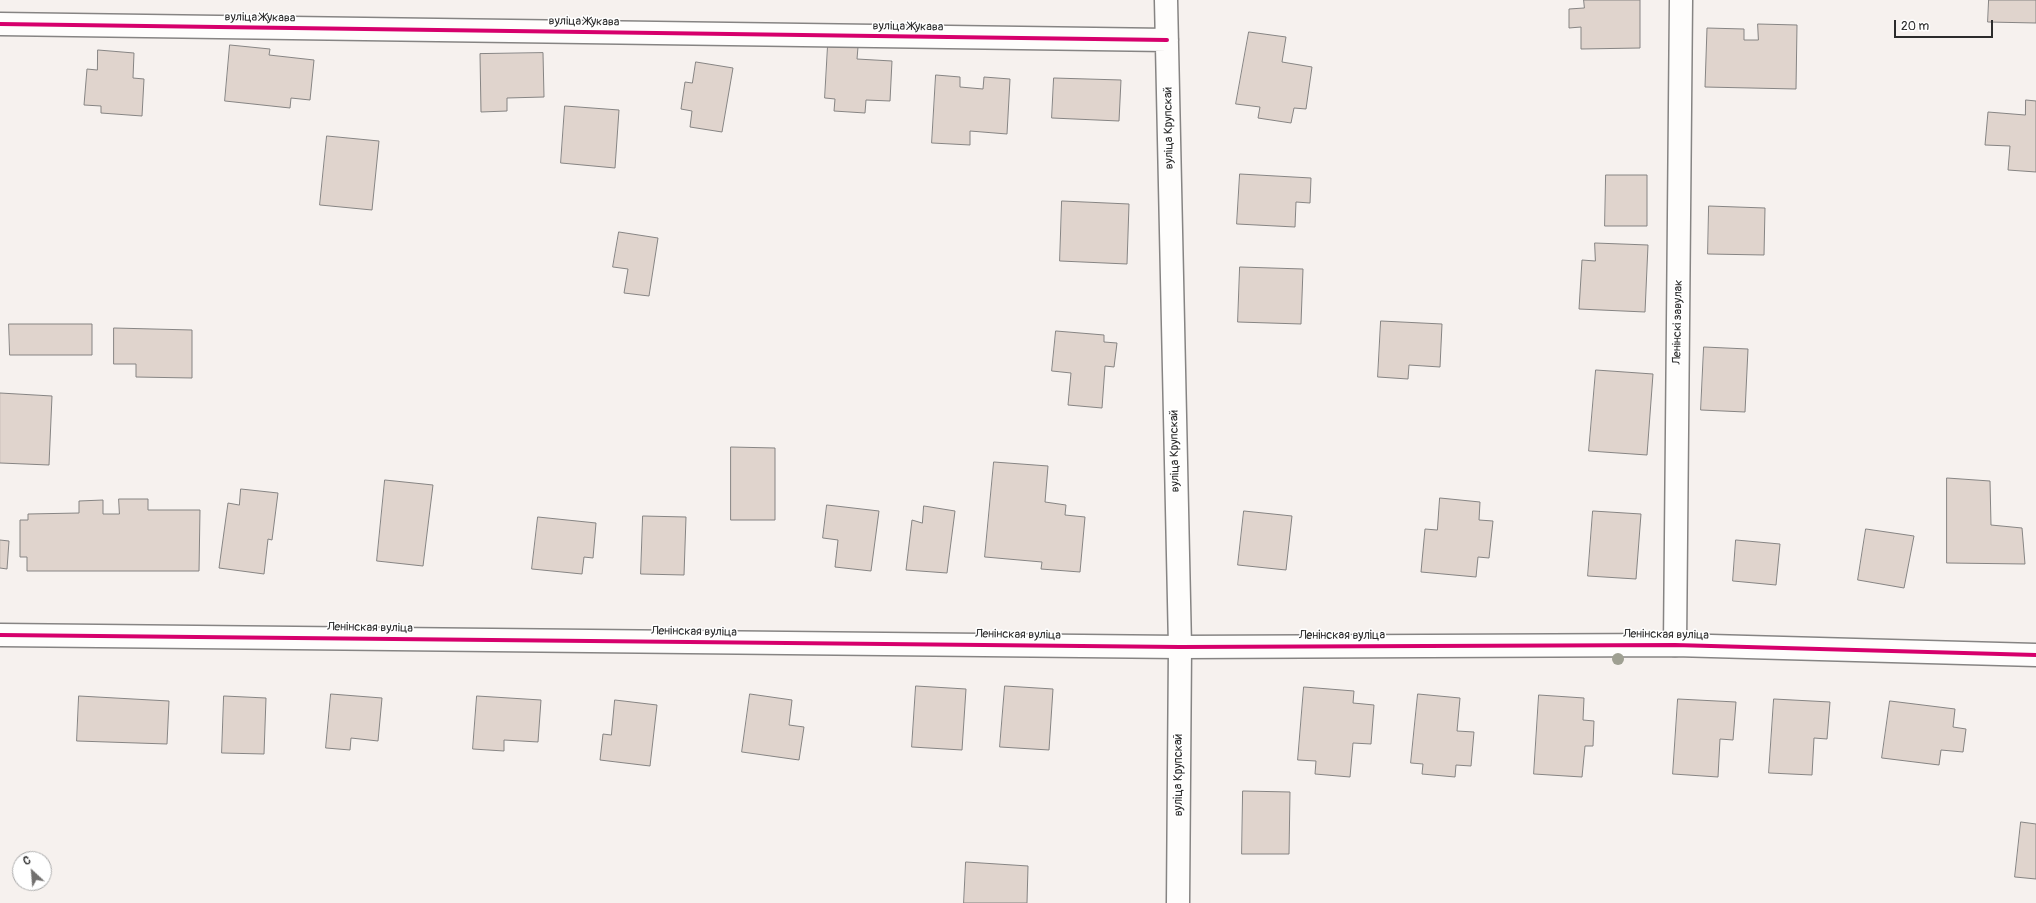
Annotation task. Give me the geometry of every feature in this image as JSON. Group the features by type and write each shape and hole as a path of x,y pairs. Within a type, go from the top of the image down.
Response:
{"street":[{"name":"вуліца Крупскай","path":"1166,0 1180,647 1178,903"},
{"name":"Ленінскі завулак","path":"1675,645 1681,0"},
{"name":"вуліца Жукава","path":"0,24 1167,40"},
{"name":"Ленінская вуліца","path":"0,635 1180,647 1675,645 2036,654"}],"building":[{"path":"1584,0 1640,0 1640,48 1581,49 1581,27 1569,28 1569,9 1584,8"},
{"path":"1989,0 2036,0 2036,23 1988,22"},
{"path":"1758,24 1797,25 1796,89 1705,87 1707,28 1744,29 1744,40 1758,40"},
{"path":"1249,32 1286,37 1282,62 1312,67 1306,109 1294,108 1291,123 1258,118 1260,107 1236,104"},
{"path":"230,45 270,49 269,55 314,60 310,100 291,98 290,108 225,101"},
{"path":"828,45 858,47 857,59 892,61 890,101 866,100 865,113 834,111 835,99 825,98"},
{"path":"98,50 134,53 133,78 144,79 142,116 101,113 101,106 84,105 87,69 97,70"},
{"path":"543,53 544,97 507,98 507,111 481,112 480,54"},
{"path":"696,62 733,68 722,132 690,127 692,111 681,109 685,82 692,83"},
{"path":"936,75 960,77 960,87 983,89 984,77 1010,79 1007,134 970,131 970,145 932,143"},
{"path":"1054,78 1121,80 1119,121 1052,118"},
{"path":"2026,100 2036,101 2036,172 2008,170 2010,146 1985,145 1988,112 2025,115"},
{"path":"565,106 619,110 615,168 561,163"},
{"path":"327,136 379,141 372,210 320,205"},
{"path":"1240,174 1311,178 1310,203 1296,202 1295,227 1237,224"},
{"path":"1606,175 1647,175 1647,226 1605,226"},
{"path":"1062,201 1129,204 1127,264 1060,261"},
{"path":"1709,206 1765,208 1764,255 1708,254"},
{"path":"619,232 658,238 649,296 624,293 628,269 613,267"},
{"path":"1595,243 1648,245 1645,312 1579,309 1582,260 1595,261"},
{"path":"1240,267 1303,269 1301,324 1238,322"},
{"path":"1381,321 1442,324 1440,367 1409,365 1408,379 1378,377"},
{"path":"9,324 92,324 92,355 10,355"},
{"path":"114,328 192,330 192,378 136,377 136,364 114,364"},
{"path":"1056,331 1104,335 1104,342 1117,343 1114,367 1105,366 1102,408 1068,405 1071,373 1052,371"},
{"path":"1704,347 1748,349 1745,412 1701,410"},
{"path":"1596,370 1653,374 1647,455 1589,451"},
{"path":"0,393 52,396 49,465 0,463"},
{"path":"731,447 775,448 775,520 731,520"},
{"path":"994,462 1048,466 1045,502 1066,505 1065,515 1085,517 1080,572 1041,569 1042,562 985,557"},
{"path":"1947,478 1990,481 1991,525 2022,528 2025,564 1947,563"},
{"path":"385,480 433,485 423,566 377,561"},
{"path":"241,489 278,493 272,540 268,539 264,574 219,568 228,503 239,505"},
{"path":"1440,498 1480,502 1479,520 1493,521 1489,558 1478,557 1476,577 1421,572 1425,529 1437,530"},
{"path":"119,499 148,499 148,510 200,510 199,571 27,571 27,557 20,557 20,520 28,520 28,514 79,513 79,501 103,500 103,514 119,514"},
{"path":"827,505 879,511 871,571 835,567 838,540 823,538"},
{"path":"924,506 955,511 947,573 906,570 912,520 922,523"},
{"path":"1244,511 1292,516 1286,570 1238,565"},
{"path":"1593,511 1641,514 1636,579 1588,576"},
{"path":"643,516 686,517 684,575 641,574"},
{"path":"538,517 596,523 593,558 584,557 582,574 532,569"},
{"path":"1866,529 1914,536 1904,588 1858,580"},
{"path":"0,540 9,541 7,569 0,568"},
{"path":"1736,540 1780,544 1776,585 1733,581"},
{"path":"916,686 966,689 962,750 912,747"},
{"path":"1005,686 1053,689 1049,750 1000,747"},
{"path":"1304,687 1354,691 1353,703 1374,705 1371,744 1353,743 1350,777 1315,774 1316,761 1298,760"},
{"path":"331,694 382,698 378,741 351,738 350,750 326,748"},
{"path":"750,694 792,700 789,725 804,727 799,760 742,752"},
{"path":"1418,694 1460,698 1457,731 1474,732 1471,766 1456,765 1455,777 1422,774 1423,764 1411,763"},
{"path":"1539,695 1584,698 1583,720 1594,721 1593,746 1585,746 1582,777 1534,774"},
{"path":"79,696 169,701 167,744 77,741"},
{"path":"224,696 266,698 264,754 222,753"},
{"path":"477,696 541,700 538,742 504,740 504,751 473,749"},
{"path":"1678,699 1736,702 1733,740 1720,739 1718,777 1673,774"},
{"path":"1774,699 1830,702 1827,739 1814,738 1812,775 1769,773"},
{"path":"615,700 657,705 650,766 600,760 603,734 611,735"},
{"path":"1890,701 1955,709 1953,727 1966,729 1963,752 1941,750 1939,765 1882,758"},
{"path":"1243,791 1290,792 1289,854 1242,854"},
{"path":"2021,822 2036,824 2036,879 2015,877"},
{"path":"966,862 1028,866 1027,903 964,903"}],"cycle path":[{"path":"0,24 1167,40"},
{"path":"0,635 1180,647 1675,645 2036,655"}]}
